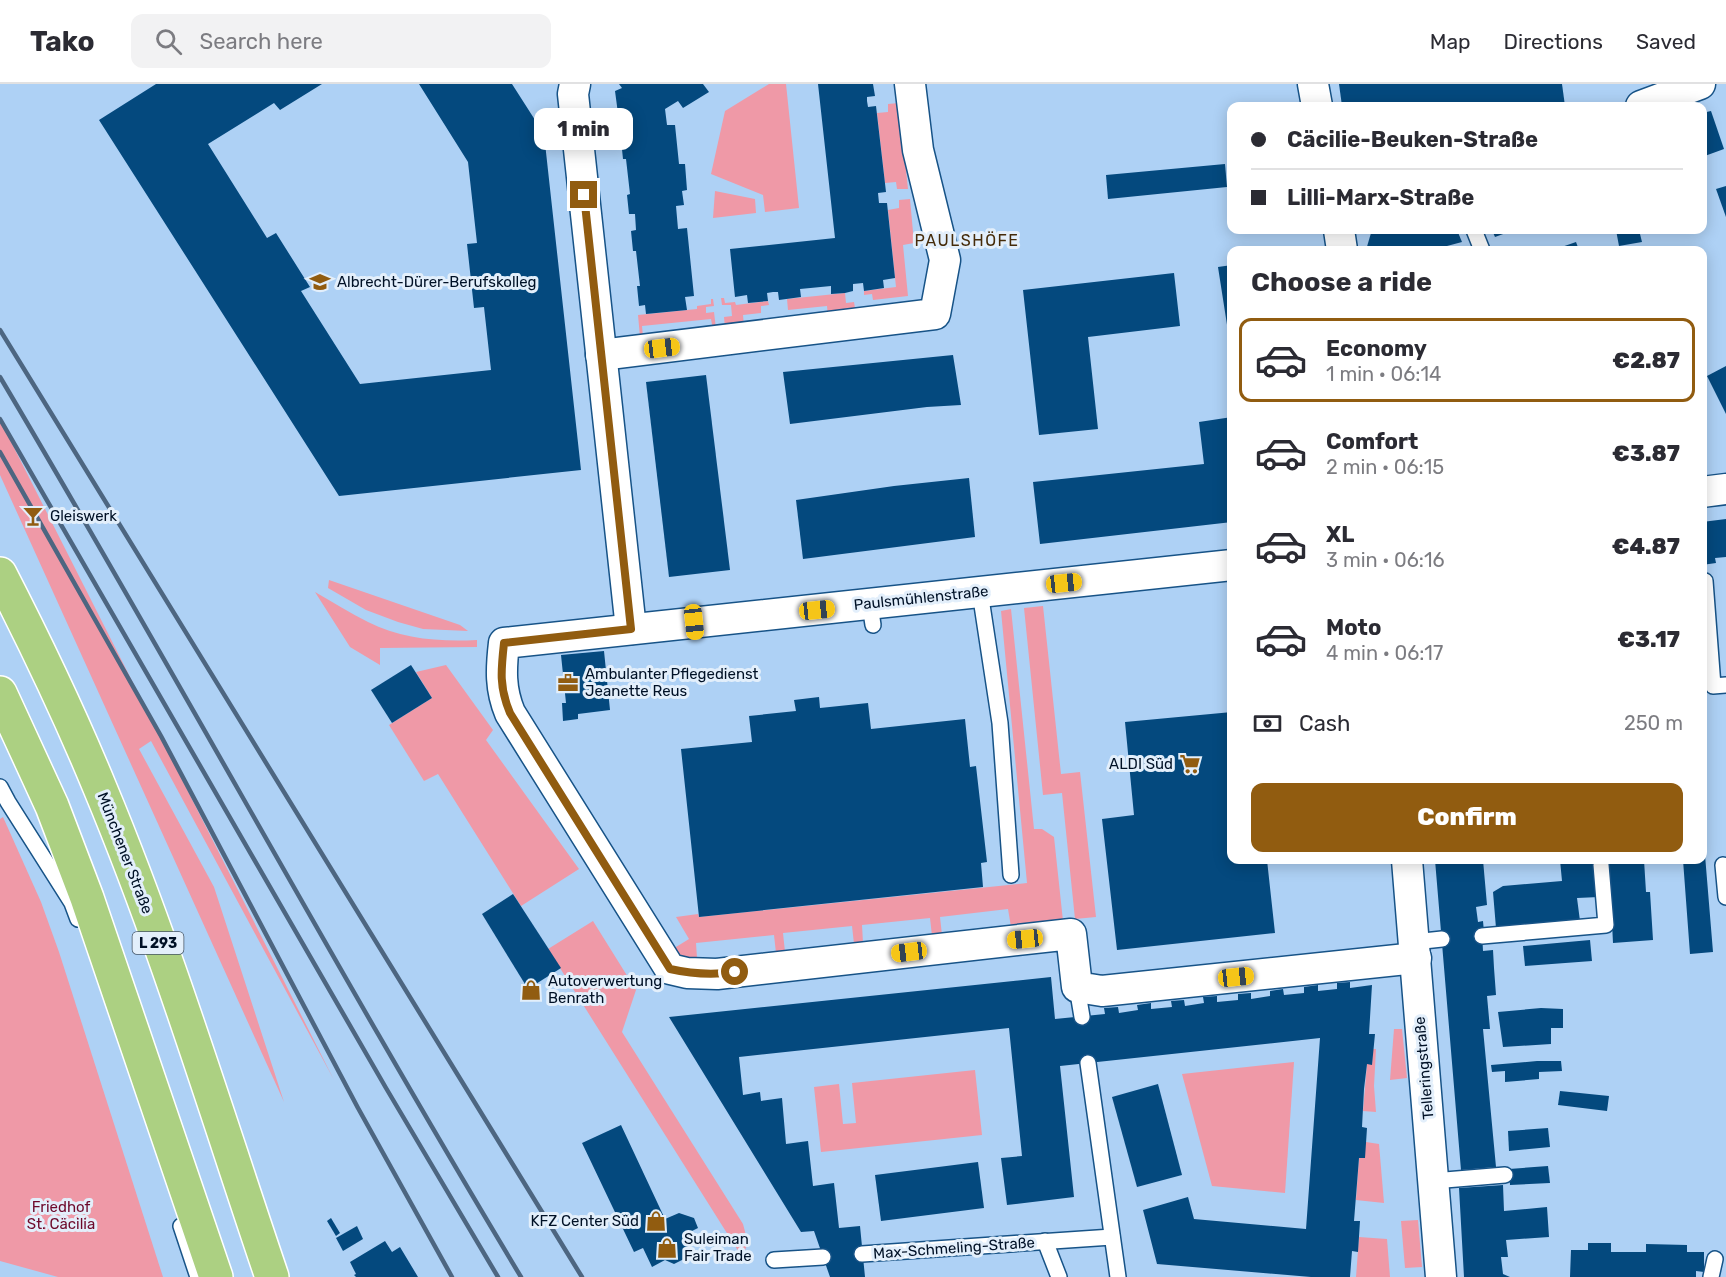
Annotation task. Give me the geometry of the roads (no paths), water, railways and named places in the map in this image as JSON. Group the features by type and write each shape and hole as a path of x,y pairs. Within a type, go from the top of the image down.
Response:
{"highway":[{"name":"Münchener Straße","path":"0,574 60,696 101,788 136,880 272,1277"},
{"path":"0,693 52,806 87,898 216,1277"}],"street":[{"path":"574,84 573,93 631,629"},
{"path":"601,355 935,314 945,260 918,150 910,84"},
{"path":"1313,84 1316,102"},
{"path":"1652,102 1700,84"},
{"path":"1707,491 1726,489"},
{"name":"Paulsmühlenstraße","path":"1077,987 1071,934 717,974 687,973 670,969 510,713 501,686 504,643 631,629 695,632 872,615 980,592 1227,567"},
{"name":"Telleringstraße","path":"1408,864 1424,946 1434,1181 1441,1277"},
{"path":"1077,987 1102,991 1424,946"}],"lane":[{"path":"980,592 1000,723 1011,875"},
{"path":"1707,607 1713,686 1726,685"},
{"path":"0,787 4,804 72,903 82,931"},
{"path":"1482,936 1606,926 1601,865"},
{"path":"1723,866 1726,897"},
{"path":"1077,987 1082,1017"},
{"path":"1088,1063 1118,1277"},
{"path":"1434,1181 1505,1175"},
{"path":"177,1213 198,1277"},
{"name":"Max-Schmeling-Straße","path":"862,1254 1112,1237"},
{"name":"Max-Schmeling-Straße","path":"1045,1241 1059,1277"},
{"path":"774,1260 823,1257"},
{"path":"1711,1277 1715,1259"}],"railway":[{"path":"0,330 582,1277"},
{"path":"0,377 389,1053 521,1277"},
{"path":"0,419 386,1088 498,1277"},
{"path":"0,452 161,736 358,1108 452,1277"}],"place":[{"name":"Albrecht-Dürer-Berufskolleg","path":"320,282"},
{"name":"Gleiswerk","path":"33,516"},
{"name":"Ambulanter Pflegedienst Jeanette Reus","path":"568,683"},
{"name":"ALDI Süd","path":"1190,764"},
{"name":"Autoverwertung Benrath","path":"531,990"},
{"name":"KFZ Center Süd","path":"656,1221"},
{"name":"Suleiman Fair Trade","path":"667,1248"}],"district":[{"name":"PAULSHÖFE","path":"967,240"}],"park label":[{"name":"Friedhof St. Cäcilia","path":"61,1216"}]}
